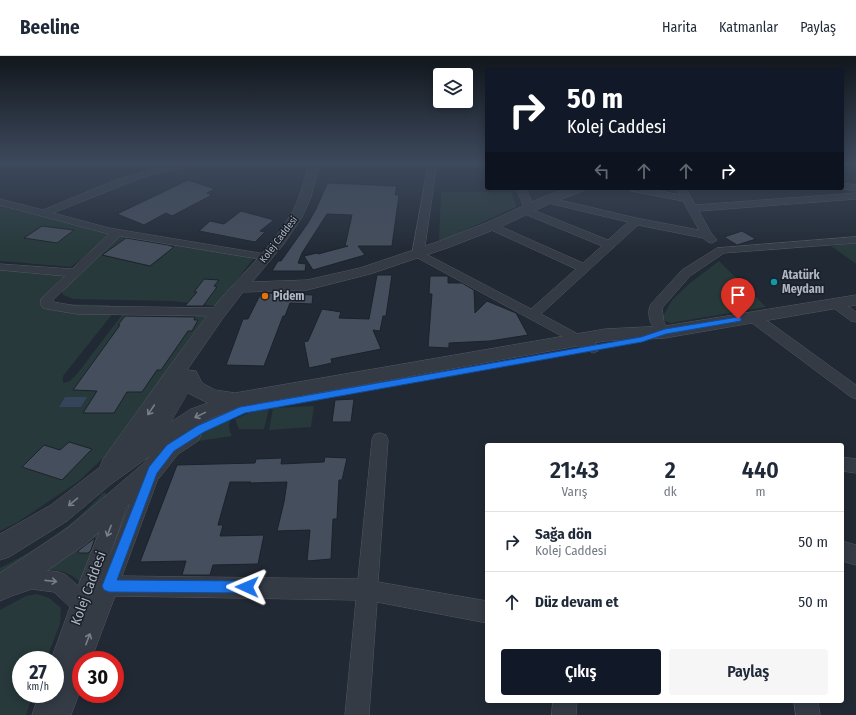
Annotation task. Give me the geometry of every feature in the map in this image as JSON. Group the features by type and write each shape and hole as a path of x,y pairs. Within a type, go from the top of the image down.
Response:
{"street":[{"path":"43,214 96,193"},
{"name":"Kolej Caddesi","path":"243,287 296,216 306,193"},
{"name":"Kolej Caddesi","path":"243,287 299,217 311,193"},
{"path":"418,254 428,193"},
{"path":"522,193 527,209"},
{"path":"103,477 218,312 243,287 279,287 319,283 365,271 418,254 491,226 566,193"},
{"path":"655,193 687,199"},
{"path":"684,193 707,235 721,250"},
{"path":"693,208 856,196"},
{"path":"547,200 636,221 707,235"},
{"path":"0,202 117,233 265,257"},
{"path":"527,209 610,245"},
{"path":"532,315 636,221"},
{"path":"491,226 584,268"},
{"path":"117,233 47,299 47,305 77,310 218,312"},
{"path":"665,332 658,325 656,307 686,273 721,250 856,240"},
{"path":"418,254 586,344"},
{"path":"0,267 74,273"},
{"path":"144,450 243,287"},
{"path":"0,548 59,513 103,477 198,415 236,400 586,344 642,339 665,332 856,300"},
{"path":"835,303 856,318"},
{"path":"753,317 856,393"},
{"path":"0,589 78,535 152,470 170,448 200,429 244,410 586,344"},
{"path":"189,376 194,388 212,397 236,400"},
{"path":"357,715 380,440"},
{"path":"144,450 152,470"},
{"path":"844,464 856,466"},
{"name":"Kolej Caddesi","path":"59,715 152,470"},
{"path":"103,477 123,494"},
{"name":"Kolej Caddesi","path":"64,657 123,494"},
{"path":"844,552 856,556"},
{"path":"0,589 32,580 59,582 82,604"},
{"path":"109,586 367,590 485,612"},
{"path":"44,715 48,703"},
{"path":"564,715 565,703"},
{"path":"806,703 808,715"}],"shaded area":[{"path":"441,193 512,193 516,207 439,242"},
{"path":"0,199 117,231 71,267 0,261"},
{"path":"124,235 254,258 216,306 172,301 73,299 63,295 62,289 118,237"},
{"path":"856,243 856,264 831,246"},
{"path":"719,261 766,307 671,323 661,320 672,300 690,283"},
{"path":"0,269 68,274 46,297 51,304 109,305 117,308 63,376 63,383 70,381 77,374 125,311 207,312 204,322 104,457 79,481 18,522 0,531"},
{"path":"314,406 311,427 269,430 273,408"},
{"path":"269,409 264,429 239,429 235,419 251,412"},
{"path":"232,417 229,426 232,436 191,442 192,438 207,428"},
{"path":"103,493 106,493 105,500 98,509 0,575 0,568 28,553 68,526"},
{"path":"107,520 83,585 74,577 60,571 44,570"},
{"path":"37,594 49,598 61,608 60,624 50,651 12,651 12,703 30,703 26,715 0,715 0,610 26,596"}],"water":[{"path":"65,397 87,397 81,407 59,407"}],"building":[{"path":"161,193 207,193 212,195 172,216 166,213 144,225 117,214"},
{"path":"323,193 395,193 395,195 399,195 392,246 358,246 365,255 313,270 304,256 348,246 345,246 352,215 327,214 302,253 298,263 306,264 305,271 272,271 308,223"},
{"path":"241,211 274,220 260,231 265,232 255,242 199,231 210,221 224,224"},
{"path":"42,226 74,230 57,243 24,238"},
{"path":"742,231 756,239 737,245 724,237"},
{"path":"126,238 174,247 150,266 102,255"},
{"path":"377,275 392,275 386,316 383,316 380,331 373,330 381,349 331,359 332,363 309,368 304,342 308,341 322,309 341,312 339,318 369,319"},
{"path":"430,276 448,276 448,283 462,283 474,290 475,313 487,301 516,313 528,335 490,341 449,343 449,348 428,347 432,294 429,294"},
{"path":"204,279 219,280 214,286 217,287 203,306 185,306 197,292 194,292"},
{"path":"266,293 313,295 312,304 290,303 285,316 283,316 264,366 226,365 243,319 248,319 260,295"},
{"path":"125,316 195,317 194,320 198,320 192,331 188,331 161,370 157,370 142,392 127,392 114,413 83,413 97,391 73,390"},
{"path":"354,399 351,422 332,422 335,400"},
{"path":"69,442 92,449 62,480 22,467 44,445 60,450"},
{"path":"325,457 347,458 342,480 339,480 337,519 333,519 331,559 307,561 310,530 277,531 287,482 230,482 218,525 223,525 220,536 264,535 258,564 213,565 210,575 182,575 186,561 140,562 177,465 255,463 256,459 282,458 281,464 324,462"},
{"path":"95,538 91,550 88,553 78,553 79,550"}],"place":[{"name":"Atatürk Meydanı","path":"774,282"},
{"name":"Pidem","path":"265,296"}],"route":[{"path":"247,587 109,586 152,470 170,448 200,429 244,410 281,402 642,339 665,332 738,319"}]}
